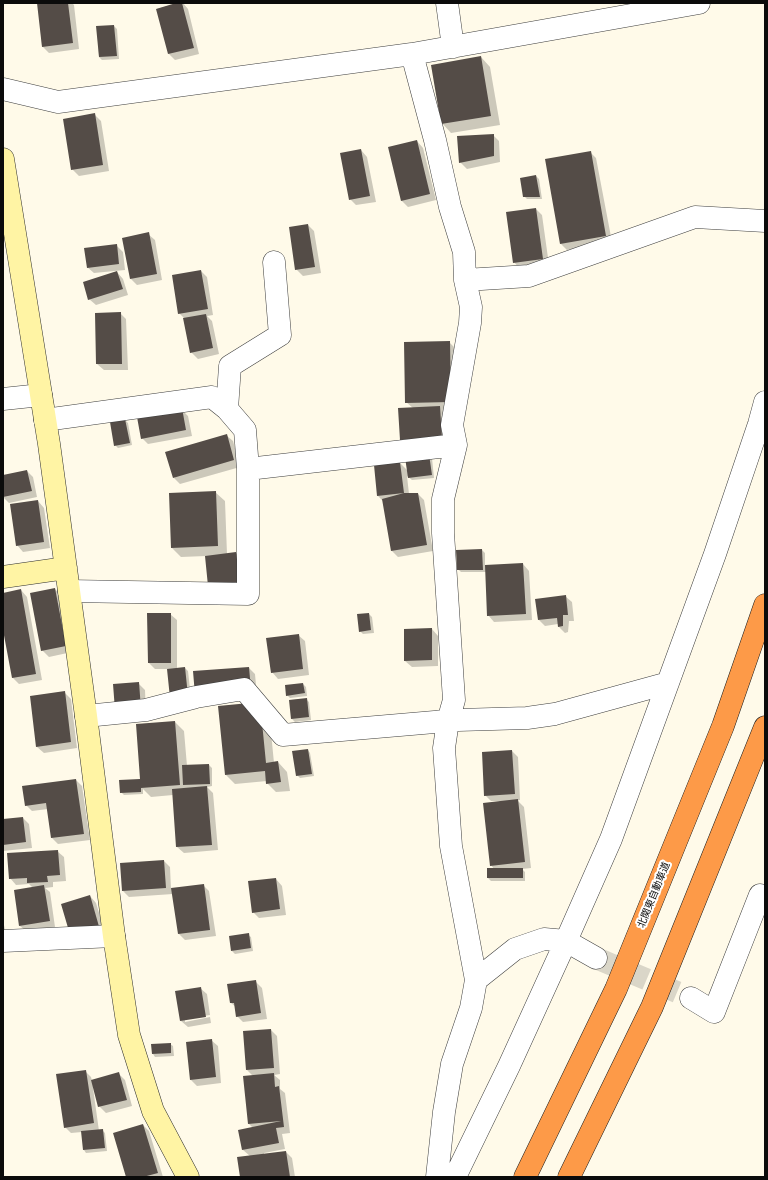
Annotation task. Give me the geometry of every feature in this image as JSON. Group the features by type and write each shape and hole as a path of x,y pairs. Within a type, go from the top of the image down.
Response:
{"highway":[{"name":"北関東自動車道","path":"525,1177 616,989 723,726 765,606"},
{"path":"569,1177 652,1007 765,727"}],"street":[{"path":"447,3 453,47"},
{"path":"3,89 58,102 412,54 699,3"},
{"path":"412,54 435,140 450,207 464,252 465,280 471,307 470,324 452,424 456,445 443,499 443,533 454,700 448,721 444,748 451,846 476,980 471,1008 452,1064 444,1112 437,1177"},
{"path":"3,159 45,420 86,716 114,936 129,1035 153,1111 188,1177"},
{"path":"465,280 529,276 695,217 765,221"},
{"path":"227,409 230,366 280,335 274,262"},
{"path":"3,398 41,395"},
{"path":"45,420 212,397 227,409 245,430 248,464 248,594 69,591"},
{"path":"455,1177 509,1066 611,839 720,540 765,402"},
{"path":"248,464 248,469 456,445"},
{"path":"3,577 66,568"},
{"path":"86,716 146,710 196,697 244,689 283,735 448,721 527,718 555,714 668,683"},
{"path":"691,998 714,1012 763,891"},
{"path":"3,941 114,936"},
{"path":"476,980 515,949 544,939 566,941 596,958"}],"building":[{"path":"37,3 68,3 73,43 42,47"},
{"path":"176,3 182,3 194,48 168,54 156,9"},
{"path":"114,25 117,56 99,57 96,26"},
{"path":"481,56 491,116 441,124 431,65"},
{"path":"95,113 103,165 71,170 63,119"},
{"path":"494,134 494,156 459,163 457,136"},
{"path":"417,140 430,194 401,201 388,147"},
{"path":"361,149 370,196 349,200 340,153"},
{"path":"591,151 606,236 560,244 545,159"},
{"path":"536,175 540,197 523,197 520,178"},
{"path":"536,208 543,259 513,263 506,212"},
{"path":"308,224 315,267 295,270 289,227"},
{"path":"149,232 157,274 130,279 122,238"},
{"path":"117,244 119,264 87,268 84,248"},
{"path":"201,270 208,309 178,314 172,275"},
{"path":"117,271 123,289 88,300 83,282"},
{"path":"121,312 122,364 96,364 95,313"},
{"path":"206,314 213,348 190,353 183,318"},
{"path":"450,341 451,402 405,403 404,342"},
{"path":"440,406 442,438 400,440 398,408"},
{"path":"182,408 186,430 141,439 137,417"},
{"path":"125,419 130,443 114,446 110,422"},
{"path":"227,434 234,460 173,478 165,452"},
{"path":"429,454 432,475 408,478 405,457"},
{"path":"400,462 404,493 377,496 374,465"},
{"path":"27,470 32,491 3,497 3,475"},
{"path":"216,491 218,546 171,548 169,493"},
{"path":"404,493 418,493 427,545 391,551 382,499"},
{"path":"38,500 44,542 16,546 10,504"},
{"path":"482,549 483,570 457,570 456,550"},
{"path":"236,552 240,582 208,586 205,556"},
{"path":"523,563 526,614 487,616 485,565"},
{"path":"55,588 66,646 41,651 30,593"},
{"path":"21,589 36,674 12,678 3,630 3,593"},
{"path":"566,595 568,615 563,615 563,626 558,627 557,618 538,620 535,599"},
{"path":"147,613 171,613 171,663 148,663"},
{"path":"369,613 371,630 359,632 357,614"},
{"path":"432,628 432,660 404,661 404,629"},
{"path":"299,634 303,669 271,673 266,638"},
{"path":"185,667 188,696 170,698 167,669"},
{"path":"249,667 251,690 195,695 193,671"},
{"path":"139,682 141,709 115,710 113,684"},
{"path":"303,683 305,693 286,696 285,685"},
{"path":"65,691 71,742 36,747 30,696"},
{"path":"307,698 309,717 291,719 289,700"},
{"path":"260,702 266,763 278,761 281,782 266,784 265,771 225,775 218,706"},
{"path":"175,721 180,785 141,788 141,792 120,793 119,780 140,779 136,724"},
{"path":"308,749 312,774 296,776 292,751"},
{"path":"512,750 515,794 484,796 482,752"},
{"path":"209,764 210,784 183,785 182,765"},
{"path":"76,779 84,834 51,838 46,803 25,806 22,786"},
{"path":"207,786 212,845 176,847 172,789"},
{"path":"518,799 525,862 490,866 483,803"},
{"path":"23,817 26,842 3,845 3,819"},
{"path":"58,850 60,875 47,876 48,882 27,883 27,878 9,879 7,853"},
{"path":"164,860 166,888 122,891 120,863"},
{"path":"487,868 523,868 523,878 487,878"},
{"path":"276,878 280,909 252,913 248,881"},
{"path":"204,884 210,930 178,934 171,888"},
{"path":"44,885 50,921 19,926 14,890"},
{"path":"90,895 100,930 71,938 61,904"},
{"path":"249,933 251,948 231,951 229,936"},
{"path":"256,980 261,1013 236,1017 234,1003 230,1003 227,984"},
{"path":"201,987 206,1017 180,1021 175,991"},
{"path":"271,1029 274,1068 246,1070 243,1031"},
{"path":"212,1039 216,1077 190,1080 186,1042"},
{"path":"171,1043 171,1053 152,1054 151,1044"},
{"path":"86,1070 94,1123 64,1128 56,1074"},
{"path":"119,1072 127,1100 98,1107 91,1080"},
{"path":"274,1073 275,1087 279,1086 284,1127 276,1128 279,1143 242,1150 238,1130 281,1121 248,1124 243,1076"},
{"path":"143,1124 158,1173 143,1177 126,1177 113,1133"},
{"path":"103,1129 105,1148 83,1150 81,1131"},
{"path":"286,1151 290,1177 240,1177 237,1157"}],"tunnel":[{"path":"596,958 691,998"}]}
